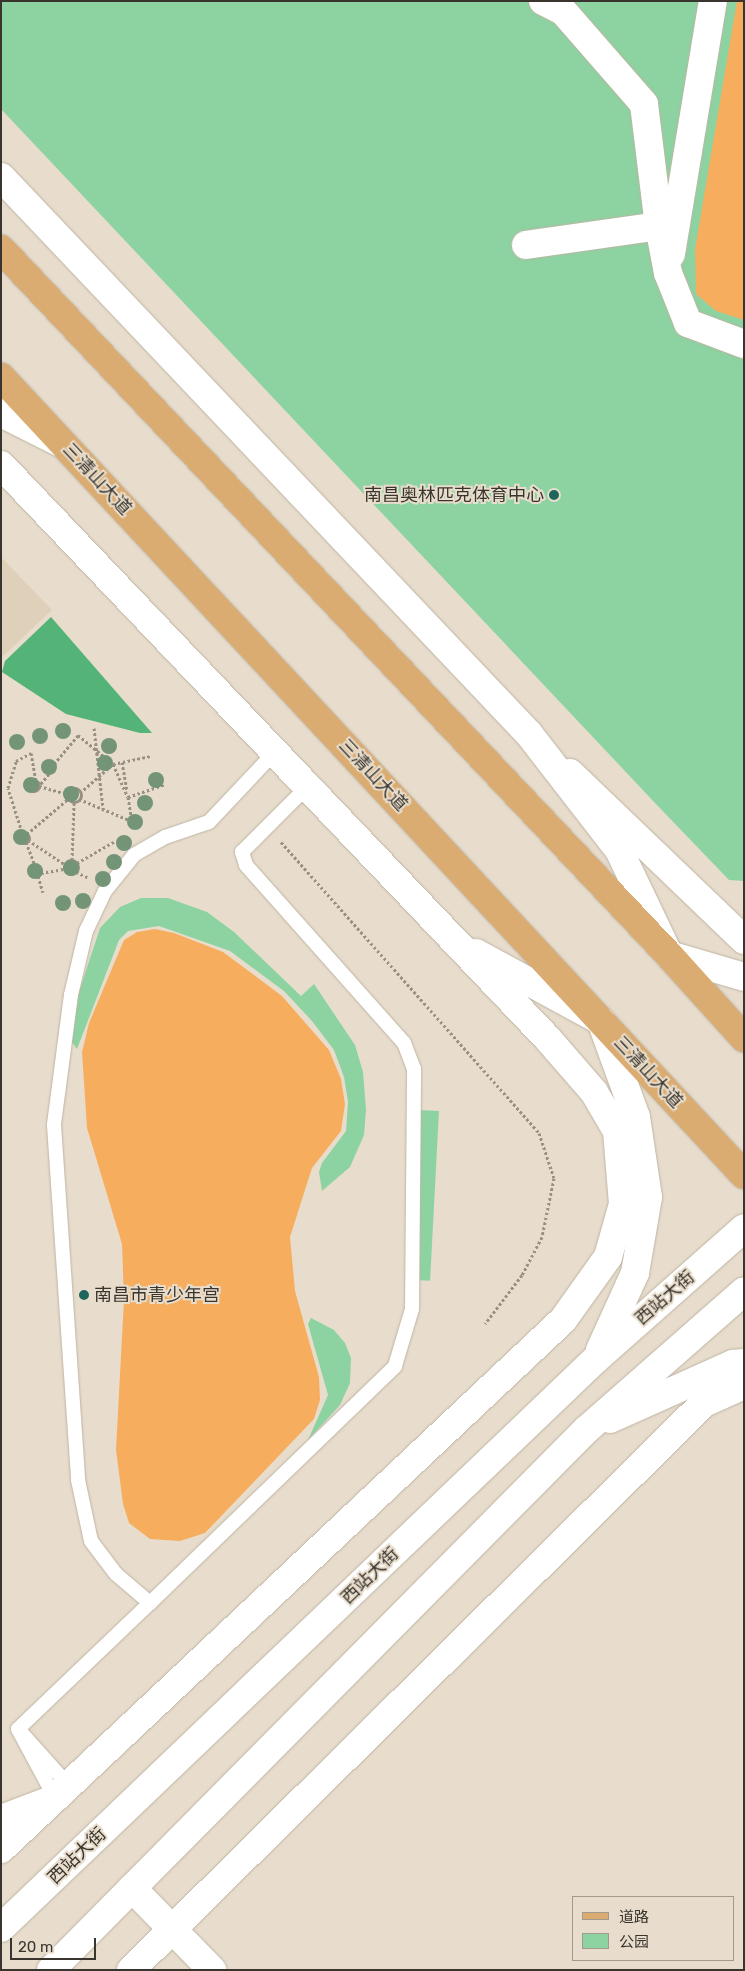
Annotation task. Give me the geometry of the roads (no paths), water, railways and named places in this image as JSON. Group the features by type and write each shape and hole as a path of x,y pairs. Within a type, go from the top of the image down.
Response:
{"main road":[{"path":"543,1 563,11 644,104 659,226 668,273 688,322 744,344"},
{"path":"668,273 714,1"},
{"path":"1,177 529,734 744,940"},
{"path":"526,245 659,226"},
{"path":"1,249 669,955 744,1038"},
{"name":"三清山大道","path":"1,377 744,1175"},
{"path":"1,413 66,446"},
{"path":"1,465 450,940 548,1039 594,1092 617,1131 623,1204 608,1257 563,1320 1,1849"},
{"path":"529,734 618,850 669,955 744,977"},
{"path":"450,940 601,1021 636,1117 648,1197 636,1272 595,1360"},
{"name":"西站大街","path":"1,1928 595,1360 744,1228"},
{"path":"51,1970 586,1430 744,1291"},
{"path":"586,1430 733,1364 744,1363"},
{"path":"131,1970 704,1403 744,1385"},
{"path":"1,1819 62,1792"},
{"path":"132,1888 212,1970"}],"lane":[{"path":"150,1602 116,1574 91,1541 78,1480 54,1125 71,995 86,931 105,891 134,855 165,837 209,822 274,754"},
{"path":"62,1792 18,1729 395,1366 412,1310 414,1069 398,1037 246,866 242,852 306,788"}],"place":[{"name":"南昌奥林匹克体育中心","path":"554,495"},
{"name":"南昌市青少年宫","path":"84,1295"}]}
